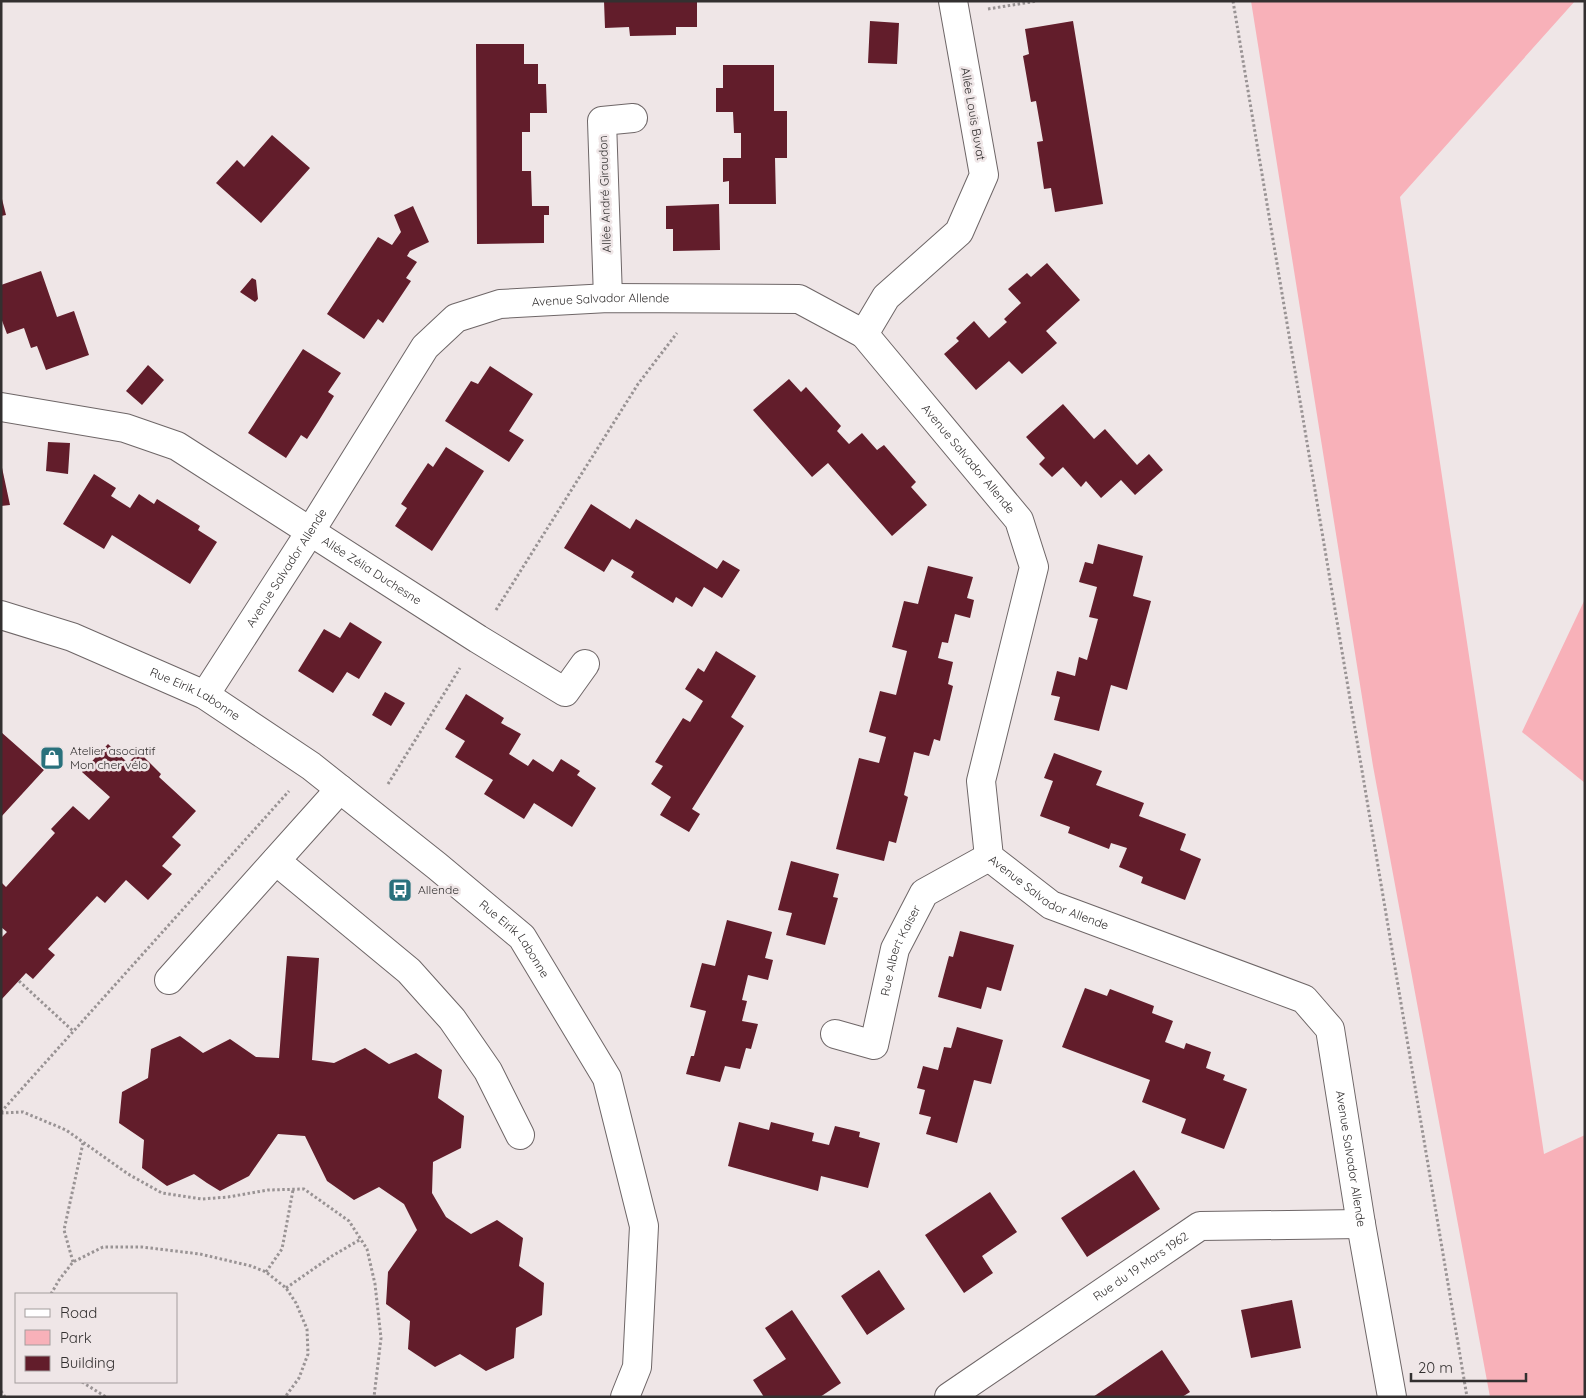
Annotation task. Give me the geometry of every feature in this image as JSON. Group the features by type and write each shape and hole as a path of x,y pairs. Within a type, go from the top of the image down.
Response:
{"street":[{"name":"Allée Louis Buvat","path":"864,334 886,297 959,232 984,175 954,8"},
{"name":"Allée André Giraudon","path":"608,298 602,121 633,118"},
{"name":"Avenue Salvador Allende","path":"205,695 425,348 456,318 500,304 608,298 799,300 864,334 1019,520 1034,567 982,781 989,857 1051,905 1304,999 1330,1029 1360,1224 1392,1397"},
{"name":"Allée Zélia Duchesne","path":"1,407 125,428 177,446 478,639 565,692 585,664"},
{"name":"Rue Eirik Labonne","path":"1,615 72,637 205,695 311,766 437,866 522,937 607,1078 644,1226 637,1367 625,1397"},
{"path":"169,980 340,789"},
{"name":"Rue Albert Kaiser","path":"835,1034 874,1045 895,949 924,893 989,857"},
{"path":"276,861 408,971 452,1019 488,1071 520,1135"},
{"name":"Rue du 19 Mars 1962","path":"949,1397 1200,1226 1360,1224"}],"path":[{"path":"954,8 1037,1"},
{"path":"1233,1 1467,1397"},
{"path":"370,813 638,384 704,299"},
{"path":"1,1113 311,766"},
{"path":"19,981 73,1031"},
{"path":"1,1113 23,1112 66,1130 128,1174 162,1193 202,1199 228,1197 268,1190 304,1190 349,1221 367,1249 375,1284 381,1338 374,1397"},
{"path":"73,1262 64,1230 83,1142"},
{"path":"266,1272 282,1249 293,1190"},
{"path":"286,1288 332,1256 361,1239"},
{"path":"52,1293 73,1262 103,1247 142,1247 200,1254 251,1266 266,1272 286,1288 296,1303 306,1329 308,1354 300,1378 285,1397"},
{"path":"84,1383 106,1397"},
{"path":"1,1391 5,1397"}],"green space":[{"path":"1251,1 1575,1 1400,197 1544,1154 1585,1135 1585,1397 1490,1397 1373,766"},
{"path":"1585,599 1585,783 1522,732"}],"building":[{"path":"604,1 697,1 697,27 676,27 676,35 630,36 629,27 605,28"},
{"path":"870,21 899,23 897,64 868,63"},
{"path":"1073,21 1103,204 1055,212 1051,188 1044,189 1037,142 1043,141 1036,101 1031,102 1023,56 1029,54 1025,29"},
{"path":"476,44 524,44 524,64 538,64 538,84 546,84 547,113 530,113 530,132 522,132 522,171 531,171 532,206 549,206 549,215 544,215 544,243 477,244"},
{"path":"723,65 774,65 774,111 787,111 787,158 775,158 776,204 729,204 729,181 723,182 723,158 741,158 741,133 734,133 733,112 716,112 716,88 723,88"},
{"path":"272,135 310,168 261,223 216,183 237,160 244,167"},
{"path":"1,195 6,215 1,216"},
{"path":"719,204 720,250 673,251 673,229 666,229 666,206"},
{"path":"413,206 429,242 410,251 407,256 417,262 406,278 411,281 383,323 378,319 364,339 327,314 378,237 392,245 401,232 394,215"},
{"path":"1047,263 1080,300 1046,331 1057,343 1022,374 1009,361 976,390 944,354 959,341 956,338 974,321 989,338 1007,322 1004,319 1021,303 1008,289 1027,273 1031,277"},
{"path":"41,271 57,317 74,311 89,355 46,370 37,346 31,348 24,328 7,334 1,318 1,285"},
{"path":"252,278 256,280 258,299 255,302 240,292"},
{"path":"303,349 341,373 328,392 334,396 307,439 301,435 286,458 248,433"},
{"path":"148,365 164,380 142,405 126,391"},
{"path":"490,366 533,394 509,431 524,440 509,462 445,421 471,381 478,384"},
{"path":"789,379 801,392 806,387 841,426 837,431 849,444 862,433 877,450 884,445 916,482 911,487 927,505 892,536 828,463 812,477 753,410"},
{"path":"1063,404 1094,439 1105,429 1137,465 1149,454 1163,470 1135,495 1121,480 1101,498 1086,481 1081,487 1063,467 1052,477 1039,464 1045,458 1026,437"},
{"path":"48,442 70,443 68,474 46,471"},
{"path":"446,447 484,471 432,551 395,526 407,508 401,504 428,463 433,467"},
{"path":"1,463 10,505 1,506"},
{"path":"94,474 116,488 111,496 130,508 139,494 154,504 157,499 200,526 198,530 217,542 190,584 112,535 104,549 63,524"},
{"path":"591,504 630,529 636,519 717,569 723,560 740,570 722,598 704,587 692,607 676,597 673,603 631,577 634,572 612,559 604,572 564,548"},
{"path":"1098,544 1143,556 1133,596 1151,601 1127,690 1111,685 1099,731 1054,720 1060,697 1051,695 1057,671 1075,676 1079,657 1087,660 1098,619 1089,617 1097,587 1079,582 1085,562 1093,564"},
{"path":"928,566 973,577 967,598 974,600 970,618 955,614 948,643 942,642 938,658 953,662 948,684 953,686 940,741 934,739 929,756 914,752 904,795 908,797 896,843 889,841 884,861 836,849 859,758 879,763 886,737 869,732 880,691 896,695 907,651 892,647 904,601 918,604"},
{"path":"350,622 382,642 359,679 347,672 333,693 298,671 324,629 340,638"},
{"path":"716,651 756,676 731,717 744,726 692,809 700,814 689,832 660,815 671,797 651,784 663,766 655,762 683,718 690,722 703,701 685,689 698,668 704,672"},
{"path":"385,692 405,703 391,726 372,715"},
{"path":"466,694 504,718 501,723 521,734 509,754 528,766 533,759 553,772 561,759 580,771 577,775 596,788 572,827 534,803 524,819 484,794 493,780 455,757 465,741 445,729"},
{"path":"1,732 44,770 1,817"},
{"path":"108,744 128,763 139,752 161,774 159,777 196,811 172,837 181,845 162,866 172,874 148,900 126,880 105,903 97,896 48,949 55,955 33,979 26,973 1,1000 1,938 7,932 1,927 1,882 6,887 55,833 51,829 73,806 89,820 110,797 82,772"},
{"path":"1054,753 1102,771 1096,785 1144,803 1139,816 1186,834 1180,850 1201,859 1185,900 1141,883 1143,877 1119,867 1127,848 1111,843 1109,849 1068,833 1070,827 1040,816 1053,781 1044,778"},
{"path":"791,861 839,874 833,897 838,898 825,945 786,935 792,913 778,910"},
{"path":"727,920 772,932 765,958 773,960 768,980 748,975 742,1000 747,1001 742,1021 758,1024 751,1049 746,1048 740,1069 725,1066 720,1082 686,1074 691,1056 694,1056 706,1011 690,1007 702,963 715,966"},
{"path":"960,931 1014,945 1001,991 987,987 981,1009 938,997 949,956 953,957"},
{"path":"287,956 319,958 312,1060 334,1063 365,1048 389,1064 416,1053 442,1070 438,1098 464,1116 461,1148 433,1162 432,1193 446,1217 471,1234 497,1220 523,1238 519,1266 544,1283 542,1315 516,1328 514,1358 486,1371 460,1354 435,1367 408,1349 410,1321 386,1304 388,1272 417,1230 404,1204 379,1187 354,1200 327,1181 305,1136 278,1134 249,1176 220,1191 194,1174 167,1186 142,1168 144,1140 119,1123 122,1092 148,1078 151,1049 180,1036 203,1053 230,1039 256,1057 279,1058"},
{"path":"1085,988 1107,996 1110,989 1154,1006 1152,1013 1173,1021 1165,1042 1184,1049 1186,1043 1211,1052 1206,1068 1225,1075 1223,1080 1247,1089 1224,1149 1181,1133 1186,1119 1142,1102 1150,1080 1062,1047"},
{"path":"957,1027 1003,1040 991,1084 974,1080 957,1143 926,1134 931,1117 919,1114 925,1090 917,1088 923,1066 938,1070 944,1047 951,1048"},
{"path":"739,1122 769,1130 771,1122 814,1133 812,1141 829,1145 835,1126 860,1132 859,1137 880,1143 868,1188 821,1176 818,1191 728,1166"},
{"path":"1134,1170 1160,1209 1087,1257 1061,1218"},
{"path":"990,1192 1017,1232 982,1256 993,1273 964,1293 925,1235"},
{"path":"879,1270 905,1309 867,1335 841,1296"},
{"path":"1292,1300 1301,1348 1251,1358 1241,1310"},
{"path":"792,1310 841,1383 820,1397 764,1397 753,1380 786,1359 765,1328"},
{"path":"1162,1350 1190,1392 1182,1397 1093,1397"}],"place":[{"name":"Atelier asociatif Mon cher vélo","path":"52,758"},
{"name":"Allende","path":"400,890"}]}
